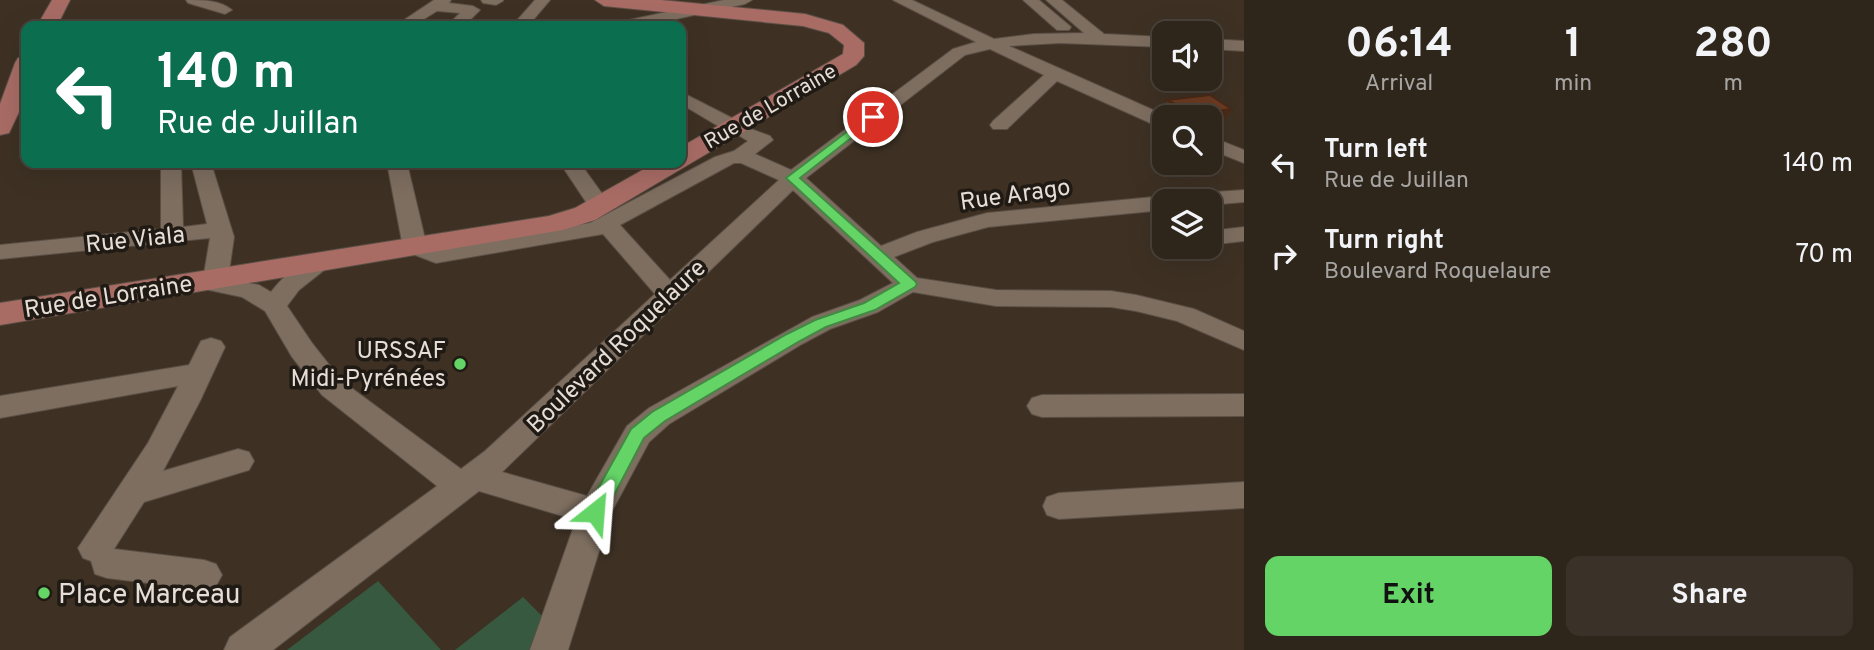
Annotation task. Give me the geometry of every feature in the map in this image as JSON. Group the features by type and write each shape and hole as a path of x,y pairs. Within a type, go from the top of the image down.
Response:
{"main road":[{"path":"50,21 61,0"},
{"path":"604,0 693,5"},
{"name":"Rue de Lorraine","path":"686,155 838,66 855,52 854,43 844,34 815,22 693,5"},
{"path":"0,128 15,97 12,83 15,67"},
{"path":"415,247 603,215 666,168"},
{"name":"Rue de Lorraine","path":"0,314 415,247"}],"street":[{"path":"193,0 231,5"},
{"path":"488,0 496,1"},
{"path":"524,21 543,0"},
{"path":"640,21 693,5 745,0"},
{"path":"900,0 987,43 1152,117"},
{"path":"1030,0 1078,39"},
{"path":"1053,0 1106,40"},
{"path":"409,21 440,3 473,10 461,21"},
{"path":"987,43 1078,39 1152,42"},
{"name":"Boulevard Roquelaure","path":"243,650 496,460 793,178 959,52 987,43"},
{"path":"1222,45 1244,46"},
{"path":"1000,125 1055,74"},
{"path":"686,100 725,122"},
{"path":"603,215 722,160 738,157 763,140 743,132"},
{"path":"1222,148 1244,157"},
{"path":"738,157 793,178 909,284 976,295"},
{"path":"171,168 172,235"},
{"path":"202,168 220,230"},
{"path":"398,168 415,247"},
{"path":"573,168 603,215 670,295"},
{"path":"1222,198 1244,196"},
{"name":"Rue Arago","path":"878,255 925,237 987,220 1152,204"},
{"path":"1222,216 1244,213"},
{"name":"Rue Viala","path":"0,252 220,230 222,237 208,280"},
{"path":"1222,237 1244,234"},
{"path":"274,305 290,285 320,262"},
{"path":"272,270 274,305 302,351 332,388 468,482 595,512"},
{"path":"208,280 250,291 274,305"},
{"path":"549,650 595,512 638,434 659,416 793,338 821,323 869,306 909,284"},
{"path":"869,306 920,298 976,295 1111,299 1185,315 1241,337"},
{"path":"3,400 205,360 177,422 101,556 204,575"},
{"path":"1042,406 1244,405"},
{"path":"136,492 238,461"},
{"path":"1059,506 1244,495"}],"green space":[{"path":"378,581 441,650 287,650"},
{"path":"523,597 545,619 532,650 455,650"}],"building":[{"path":"1210,95 1231,109 1222,110 1222,105 1177,105 1167,100"}],"place":[{"name":"URSSAF Midi-Pyrénées","path":"460,364"},
{"name":"Place Marceau","path":"44,593"}],"route":[{"path":"595,512 638,434 659,416 703,388 821,323 869,306 909,284 793,178 873,117"}]}
